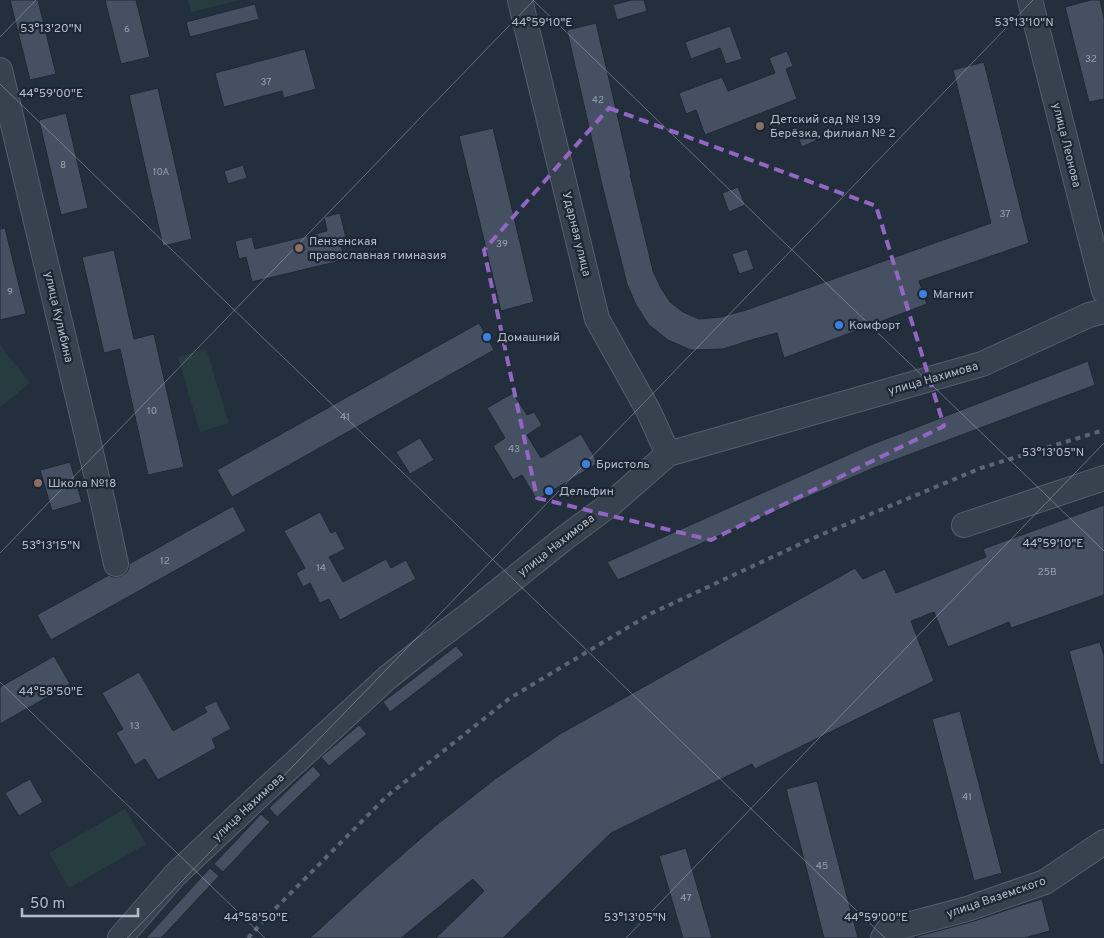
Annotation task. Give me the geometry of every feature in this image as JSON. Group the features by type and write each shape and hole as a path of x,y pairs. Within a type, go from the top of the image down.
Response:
{"street":[{"name":"Ударная улица","path":"520,0 597,319 648,410 668,454"},
{"name":"улица Леонова","path":"1030,0 1104,291"},
{"name":"улица Кулибина","path":"0,70 116,564"},
{"name":"улица Нахимова","path":"120,938 175,875 387,678 612,503 668,454 982,364 1096,313"},
{"path":"964,525 1104,478"},
{"name":"улица Вяземского","path":"883,938 888,930 967,909 1045,882 1104,842"}],"highlighted area":[{"path":"609,108 876,206 944,426 711,540 537,498 484,250"}],"green space":[{"path":"188,0 240,0 191,12"},
{"path":"0,345 30,383 0,407"},
{"path":"206,349 229,423 200,432 178,357"},
{"path":"125,809 146,844 69,888 49,853"}],"building":[{"path":"10,0 38,0 56,74 30,80"},
{"path":"105,0 136,0 150,57 121,64"},
{"path":"631,0 644,0 647,11 617,20 613,5"},
{"path":"1091,0 1100,0 1104,18 1104,99 1089,102 1065,7"},
{"path":"255,4 259,19 190,37 186,22"},
{"path":"596,23 653,271 670,302 683,312 699,319 721,317 746,310 991,223 953,70 984,62 1029,243 919,281 927,304 784,358 777,333 723,349 691,350 668,340 649,325 636,305 627,284 602,185 567,30"},
{"path":"730,26 742,59 726,64 720,48 691,59 685,42"},
{"path":"305,49 316,89 284,98 282,91 224,107 215,73"},
{"path":"787,51 793,66 786,69 797,99 705,135 696,110 686,114 679,93 722,77 728,91 775,73 769,58"},
{"path":"158,88 192,239 163,246 129,95"},
{"path":"66,113 88,208 61,215 39,120"},
{"path":"493,128 534,302 501,311 459,136"},
{"path":"812,129 817,140 802,147 797,135"},
{"path":"243,165 247,178 228,184 224,171"},
{"path":"738,187 745,205 729,212 722,193"},
{"path":"340,213 346,238 340,239 344,260 252,282 246,257 239,259 235,241 252,237 255,249 327,231 324,217"},
{"path":"5,228 26,314 0,320 0,229"},
{"path":"747,249 754,269 739,274 732,254"},
{"path":"114,250 134,339 154,334 184,467 148,475 120,349 104,353 82,257"},
{"path":"479,323 494,350 232,497 217,470"},
{"path":"1088,361 1095,385 876,467 618,580 607,562 868,446"},
{"path":"513,393 527,415 534,412 542,425 527,435 541,458 581,434 598,463 537,500 522,475 513,480 493,446 505,438 487,408"},
{"path":"420,438 434,460 410,474 396,452"},
{"path":"70,462 82,502 52,511 40,470"},
{"path":"1104,505 1104,595 1011,628 1009,622 948,647 934,612 911,621 934,681 755,769 752,764 611,833 503,938 436,938 484,891 473,879 401,938 310,938 434,827 495,779 560,734 855,568 863,579 885,569 896,593 986,557 983,549"},
{"path":"233,506 246,531 51,640 37,615 109,575 118,577 125,574 129,569 129,564"},
{"path":"320,512 331,533 336,531 345,549 329,557 343,582 386,559 391,568 406,560 416,579 340,620 329,599 320,603 310,583 303,587 296,573 305,568 284,531"},
{"path":"1100,642 1104,656 1104,764 1100,765 1069,651"},
{"path":"456,646 464,655 390,712 383,702"},
{"path":"54,656 70,684 0,724 0,687"},
{"path":"139,672 173,731 207,712 204,707 216,701 231,729 212,739 216,748 158,780 145,759 135,765 116,733 123,729 102,693"},
{"path":"960,711 1002,873 974,881 932,719"},
{"path":"359,725 367,734 329,766 321,757"},
{"path":"313,766 321,775 277,817 269,808"},
{"path":"30,779 43,802 19,816 5,793"},
{"path":"817,781 858,938 824,938 786,789"},
{"path":"261,814 270,822 223,872 214,864"},
{"path":"686,848 712,938 683,938 659,856"},
{"path":"210,868 219,876 161,938 146,938"},
{"path":"1042,899 1050,931 1024,938 915,937 971,922"}],"railway":[{"path":"248,938 387,796 510,698 652,613 811,539 981,468 1104,430"}],"place":[{"name":"Детский сад № 139 Берёзка, филиал № 2","path":"760,126"},
{"name":"Пензенская православная гимназия","path":"299,248"},
{"name":"Магнит","path":"923,294"},
{"name":"Комфорт","path":"839,325"},
{"name":"Домашний","path":"487,337"},
{"name":"Бристоль","path":"586,464"},
{"name":"Школа №18","path":"38,483"},
{"name":"Дельфин","path":"549,491"}]}
